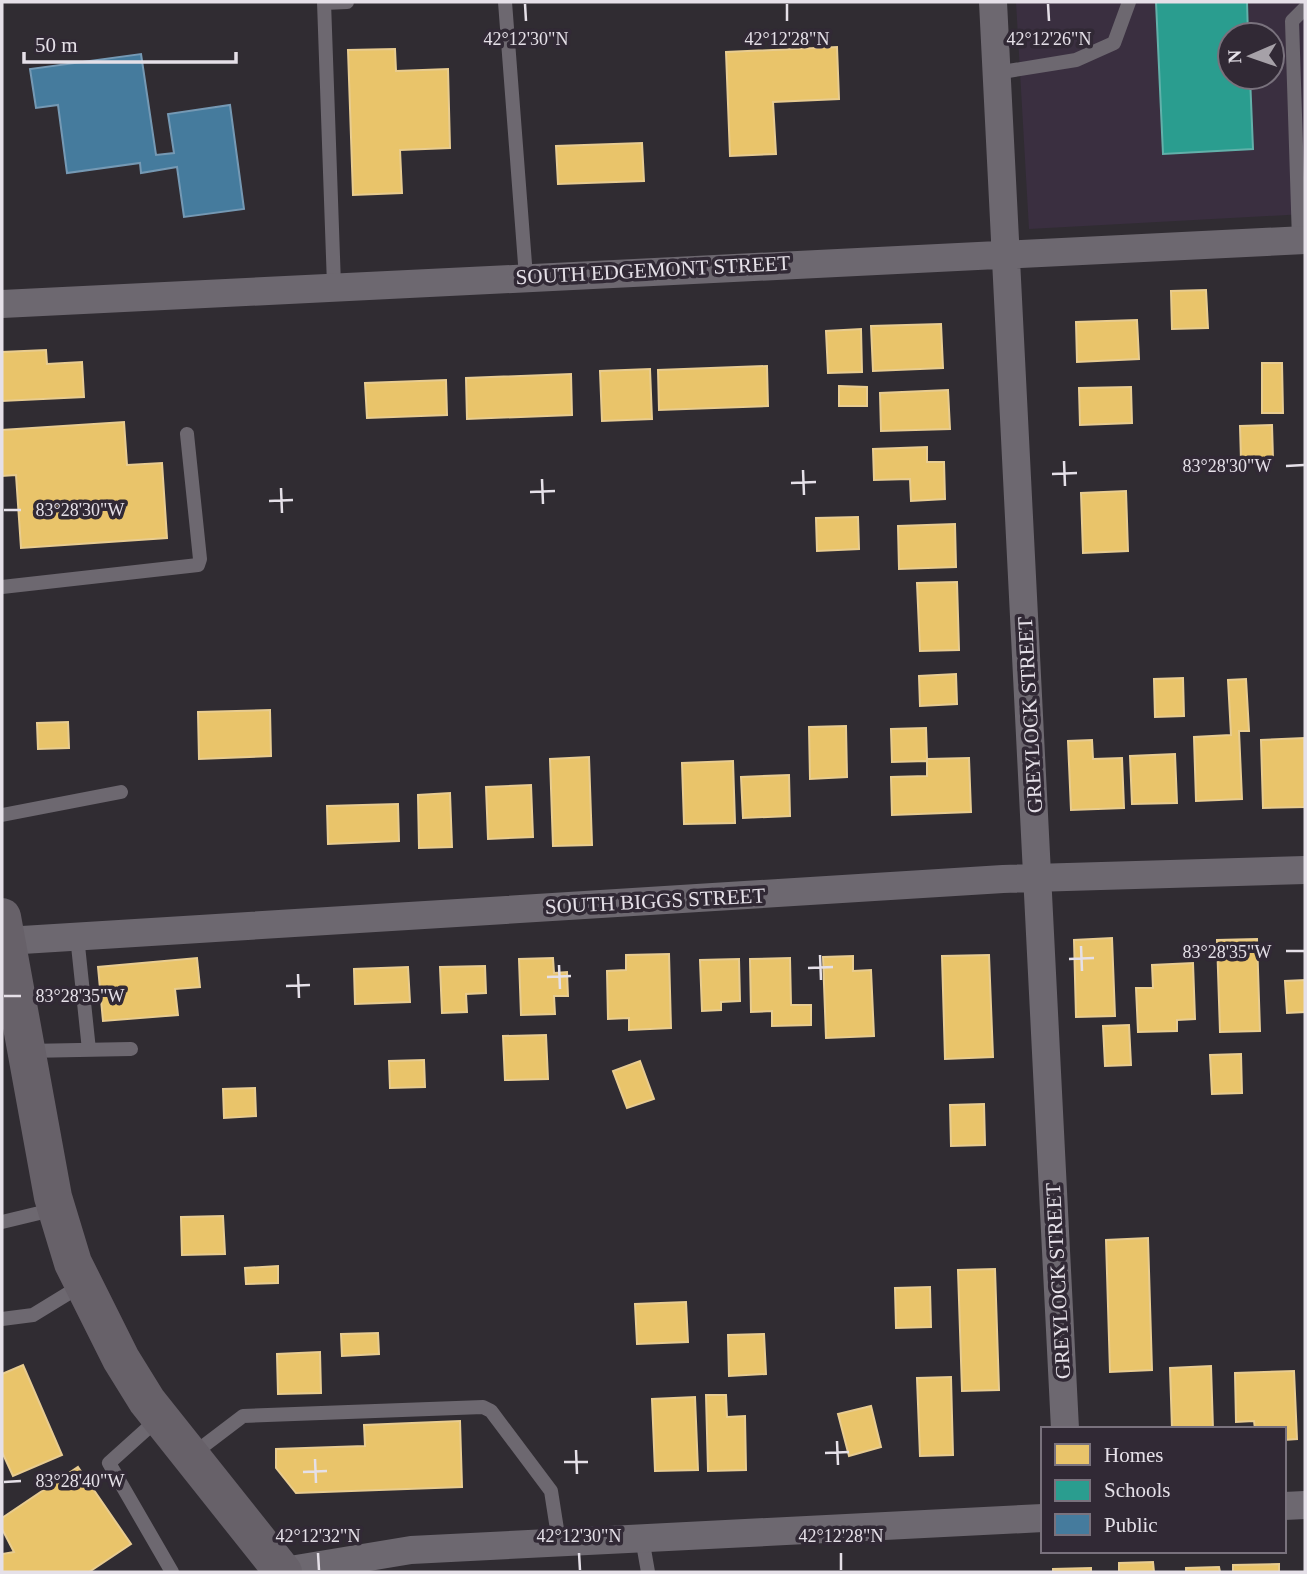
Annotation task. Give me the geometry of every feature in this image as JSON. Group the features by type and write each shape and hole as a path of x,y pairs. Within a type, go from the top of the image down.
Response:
{"main road":[{"path":"3,925 16,1037 57,1209 84,1284 121,1359 160,1418 281,1572"}],"street":[{"name":"GREYLOCK STREET","path":"993,2 1066,1427"},
{"name":"SOUTH EDGEMONT STREET","path":"2,304 334,285 1302,240"},
{"name":"SOUTH BIGGS STREET","path":"3,925 77,936 1003,879 1039,881 1305,870"},
{"path":"1286,1506 1305,1505"},
{"path":"281,1572 411,1550 1041,1518"}],"lane":[{"path":"334,285 324,2 347,2"},
{"path":"505,2 526,277"},
{"path":"996,73 1076,61 1114,43 1129,2"},
{"path":"1302,240 1301,165 1292,21 1305,8"},
{"path":"2,587 198,565 200,559 187,434"},
{"path":"2,816 121,792"},
{"path":"77,936 89,1050"},
{"path":"16,1037 89,1050 131,1049"},
{"path":"2,1222 57,1209"},
{"path":"2,1319 33,1315 84,1284"},
{"path":"191,1456 243,1416 483,1407 491,1411 551,1491 559,1542"},
{"path":"160,1418 109,1463 172,1572"},
{"path":"642,1538 648,1572"}],"shaded area":[{"path":"1016,2 1305,2 1305,214 1029,229"}],"building: Homes":[{"path":"837,47 839,99 773,102 776,154 730,156 726,52"},
{"path":"395,49 396,71 448,69 450,148 400,150 402,193 353,195 348,50"},
{"path":"642,143 644,181 558,184 556,146"},
{"path":"1206,290 1208,328 1172,329 1171,291"},
{"path":"1137,320 1139,359 1077,362 1076,322"},
{"path":"941,324 943,368 873,371 871,326"},
{"path":"861,329 862,372 828,373 826,331"},
{"path":"46,350 47,364 82,362 84,397 2,401 2,352"},
{"path":"1262,363 1282,363 1283,413 1262,413"},
{"path":"767,366 768,406 659,410 658,370"},
{"path":"650,369 652,419 602,421 600,371"},
{"path":"571,374 572,415 467,419 466,378"},
{"path":"446,380 447,415 367,418 365,383"},
{"path":"839,386 867,387 867,406 839,406"},
{"path":"1131,387 1132,423 1080,425 1079,388"},
{"path":"948,390 950,429 881,431 880,393"},
{"path":"124,422 127,465 162,463 167,538 21,548 16,475 2,476 2,430"},
{"path":"1272,425 1273,459 1241,460 1240,426"},
{"path":"927,447 927,462 944,462 945,499 911,501 910,479 874,480 873,449"},
{"path":"1126,491 1128,551 1083,553 1081,493"},
{"path":"858,517 859,549 817,551 816,518"},
{"path":"955,524 956,567 899,569 898,526"},
{"path":"957,582 959,650 920,651 917,583"},
{"path":"956,674 957,704 920,706 919,676"},
{"path":"1183,678 1184,716 1155,717 1154,679"},
{"path":"1246,679 1249,731 1239,731 1242,799 1196,801 1194,737 1231,735 1228,680"},
{"path":"270,710 271,756 199,759 198,712"},
{"path":"68,722 69,748 38,749 37,723"},
{"path":"846,726 847,777 810,779 809,727"},
{"path":"926,728 927,759 969,758 971,812 892,815 891,777 927,776 927,761 892,762 891,729"},
{"path":"1304,738 1305,807 1263,808 1261,740"},
{"path":"1092,740 1093,759 1122,758 1124,808 1071,810 1068,741"},
{"path":"1175,754 1177,803 1132,804 1130,756"},
{"path":"589,757 592,845 553,846 550,759"},
{"path":"733,761 735,823 684,824 682,763"},
{"path":"789,775 790,816 743,818 741,777"},
{"path":"531,785 533,837 488,839 486,787"},
{"path":"450,793 452,847 419,848 418,795"},
{"path":"398,804 399,841 328,844 327,806"},
{"path":"1112,938 1115,1016 1076,1017 1074,940"},
{"path":"1257,939 1260,1031 1220,1032 1217,940"},
{"path":"669,954 671,1028 629,1030 629,1018 608,1019 607,971 626,970 626,955"},
{"path":"989,955 993,1057 945,1059 942,956"},
{"path":"853,956 853,971 871,970 874,1036 826,1038 823,957"},
{"path":"197,958 200,987 175,989 178,1015 103,1021 98,967"},
{"path":"553,958 554,973 567,972 568,996 554,996 555,1014 521,1015 519,959"},
{"path":"790,958 791,1005 811,1005 811,1025 772,1026 772,1011 751,1012 750,959"},
{"path":"739,959 740,1001 721,1002 721,1010 702,1011 700,960"},
{"path":"1193,963 1195,1019 1177,1020 1177,1031 1138,1032 1136,988 1153,988 1152,965"},
{"path":"485,966 486,993 466,994 467,1012 442,1013 440,967"},
{"path":"408,967 410,1002 355,1004 354,969"},
{"path":"1305,980 1305,1012 1287,1013 1285,981"},
{"path":"1129,1025 1131,1065 1105,1066 1103,1026"},
{"path":"546,1035 548,1079 505,1080 503,1036"},
{"path":"1241,1054 1242,1093 1212,1094 1210,1055"},
{"path":"424,1060 425,1087 390,1088 389,1061"},
{"path":"640,1061 654,1099 627,1108 613,1071"},
{"path":"255,1088 256,1116 224,1118 223,1089"},
{"path":"984,1104 985,1145 951,1146 950,1105"},
{"path":"223,1216 225,1254 182,1255 181,1217"},
{"path":"1148,1238 1152,1370 1110,1372 1106,1240"},
{"path":"278,1266 278,1283 246,1284 245,1268"},
{"path":"995,1269 999,1390 962,1391 958,1270"},
{"path":"930,1287 931,1327 896,1328 895,1288"},
{"path":"686,1302 688,1342 637,1344 635,1304"},
{"path":"378,1333 379,1354 342,1356 341,1334"},
{"path":"764,1334 766,1374 729,1376 728,1335"},
{"path":"320,1352 321,1393 278,1394 277,1354"},
{"path":"23,1365 62,1455 13,1476 2,1452 2,1374"},
{"path":"1211,1366 1213,1427 1172,1427 1170,1368"},
{"path":"1294,1371 1297,1439 1286,1440 1286,1427 1255,1427 1254,1421 1236,1422 1235,1373"},
{"path":"951,1377 953,1455 920,1456 917,1378"},
{"path":"706,1395 726,1395 727,1417 745,1416 746,1470 708,1471"},
{"path":"695,1397 698,1470 655,1471 652,1399"},
{"path":"871,1406 881,1447 849,1456 838,1414"},
{"path":"460,1421 462,1487 296,1493 276,1468 276,1449 365,1446 364,1425"},
{"path":"78,1467 131,1544 89,1572 2,1572 2,1554 14,1552 2,1529 2,1518"},
{"path":"1153,1562 1154,1572 1119,1572 1119,1563"},
{"path":"1279,1564 1279,1572 1233,1572 1233,1565"},
{"path":"1219,1567 1220,1572 1186,1572 1186,1568"},
{"path":"1091,1568 1091,1572 1053,1572 1053,1569"}],"building: Schools":[{"path":"1156,2 1247,2 1248,21 1216,21 1216,91 1251,91 1253,149 1163,154"}],"building: Public":[{"path":"141,54 156,155 174,153 168,114 230,105 244,209 184,217 177,167 141,173 140,163 67,173 58,105 36,108 30,69"}]}
